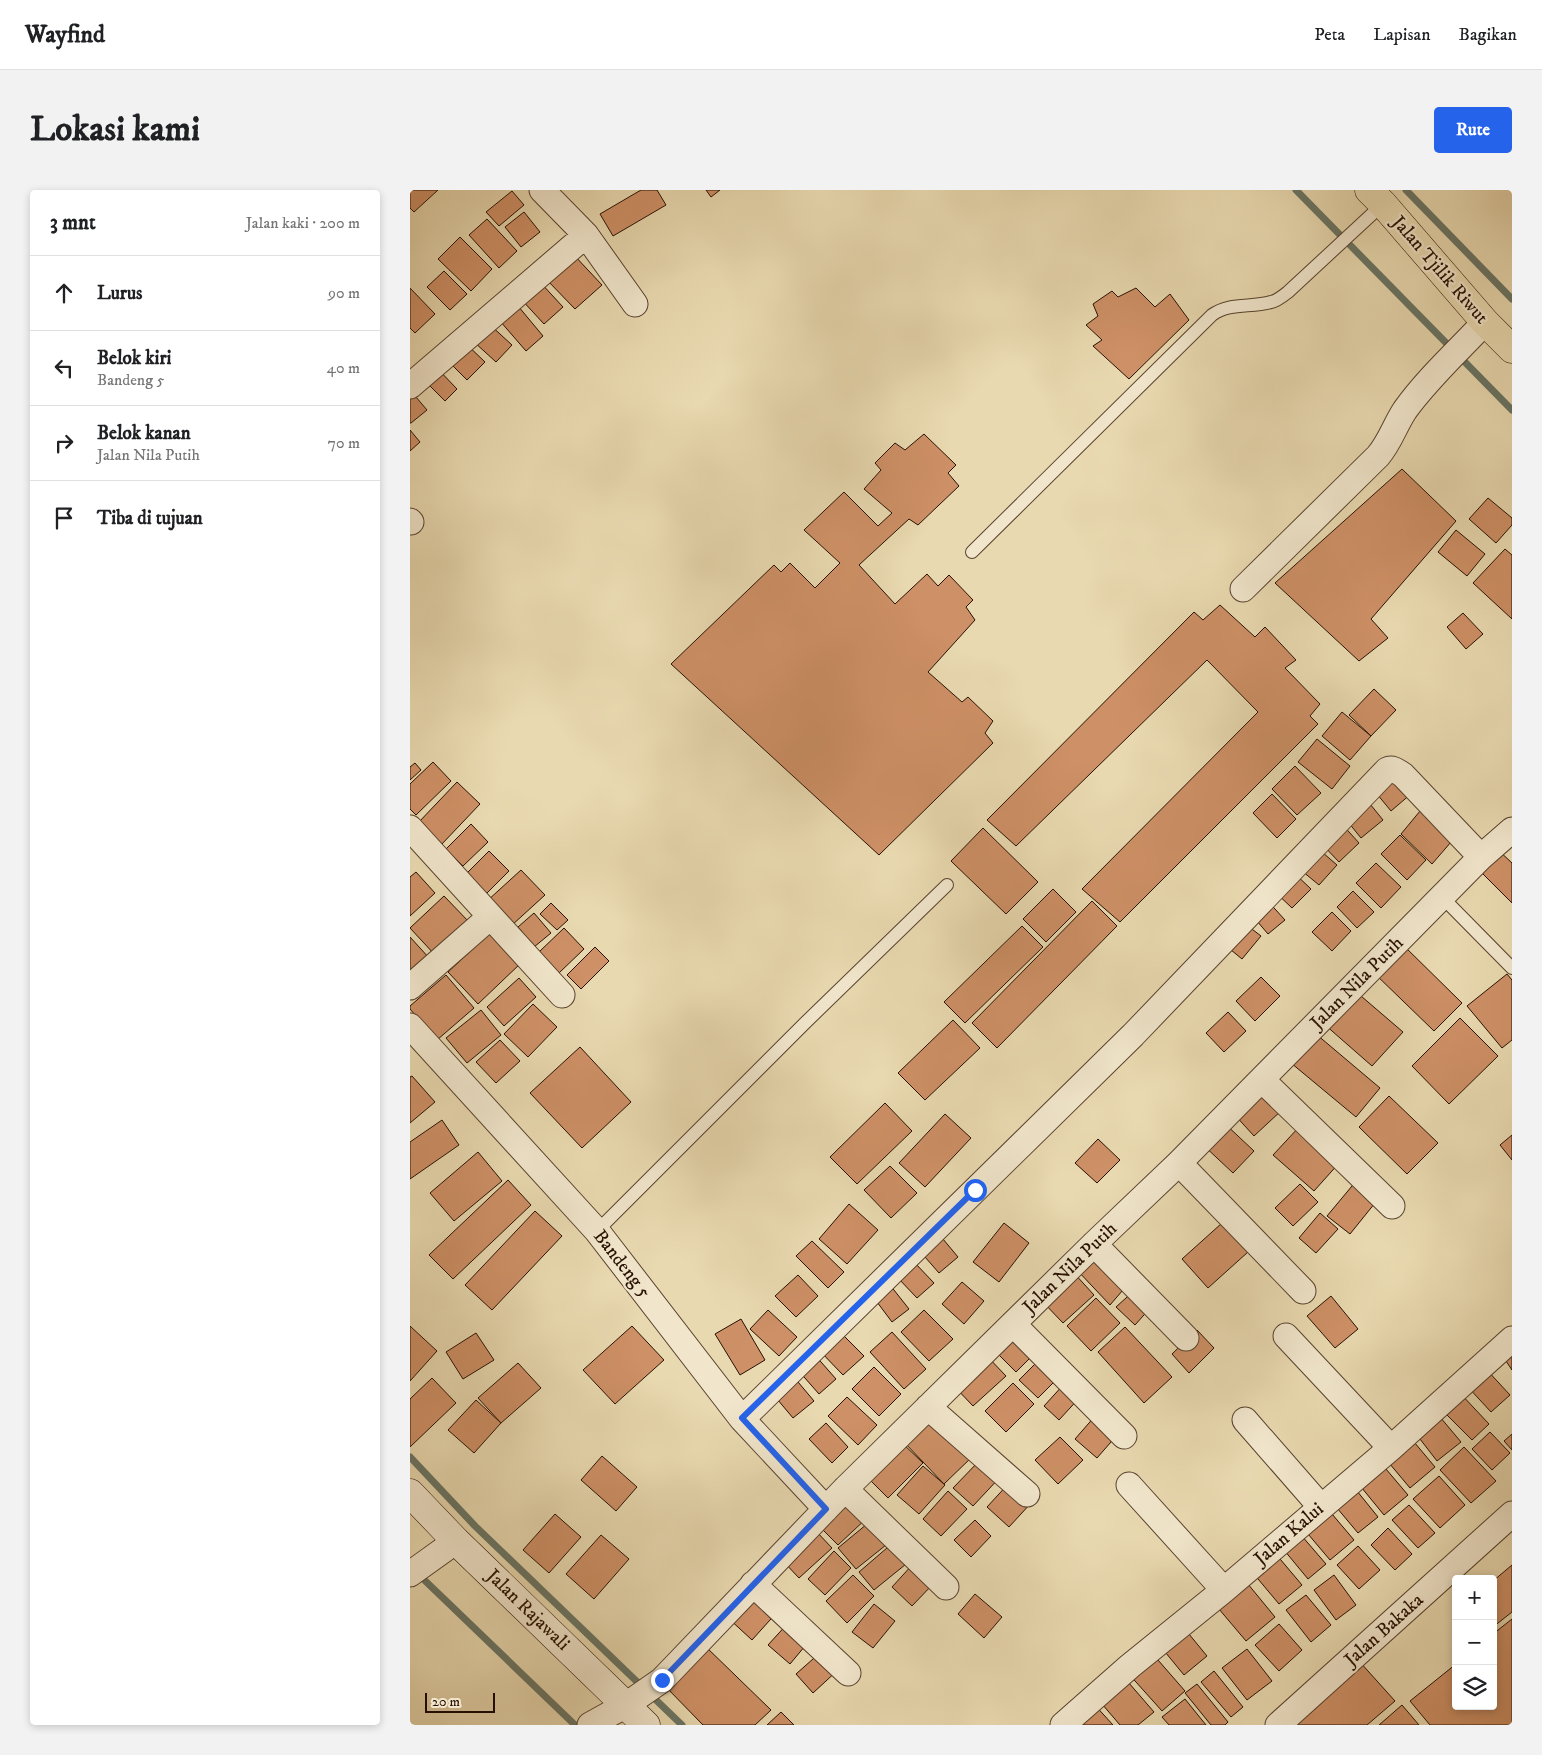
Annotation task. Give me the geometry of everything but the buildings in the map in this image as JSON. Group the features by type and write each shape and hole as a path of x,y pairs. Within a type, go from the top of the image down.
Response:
{"highway":[{"name":"Jalan Tjilik Riwut","path":"1376,197 1485,322 1512,349"}],"main road":[{"name":"Jalan Rajawali","path":"410,1493 646,1725"}],"street":[{"path":"542,190 586,236 635,304"},
{"path":"410,386 586,236"},
{"path":"1243,588 1378,456 1388,444 1399,421 1416,396 1485,322"},
{"path":"742,1418 1133,1035 1387,770 1396,770 1403,775 1482,856"},
{"path":"410,828 562,995"},
{"name":"Jalan Nila Putih","path":"590,1725 626,1705 662,1680 845,1489 1178,1164 1482,856 1512,830"},
{"path":"410,987 490,917"},
{"name":"Bandeng 5","path":"410,1026 597,1231 742,1418 826,1509"},
{"path":"1262,1080 1392,1206"},
{"path":"1178,1164 1303,1291"},
{"path":"1094,1244 1186,1338"},
{"path":"1013,1324 1124,1436"},
{"path":"1286,1336 1391,1448"},
{"name":"Jalan Kalui","path":"1063,1725 1130,1666 1224,1590 1391,1448 1512,1339"},
{"path":"928,1407 1027,1494"},
{"path":"1245,1420 1321,1507"},
{"path":"1129,1485 1224,1590"},
{"path":"845,1489 946,1587"},
{"name":"Jalan Bakaka","path":"1278,1725 1512,1514"},
{"path":"410,1574 456,1540"},
{"path":"753,1584 848,1673"}],"lane":[{"path":"972,552 1212,315 1225,308 1270,302 1288,292 1376,197"},
{"path":"597,1231 804,1023 947,885"},
{"path":"1442,897 1512,968"}],"waterway":[{"path":"1296,190 1512,410"},
{"path":"1406,190 1512,299"},
{"path":"410,1457 475,1526 682,1725"},
{"path":"417,1573 575,1725"}],"route":[{"path":"662,1680 826,1509 742,1418 975,1190"}]}
